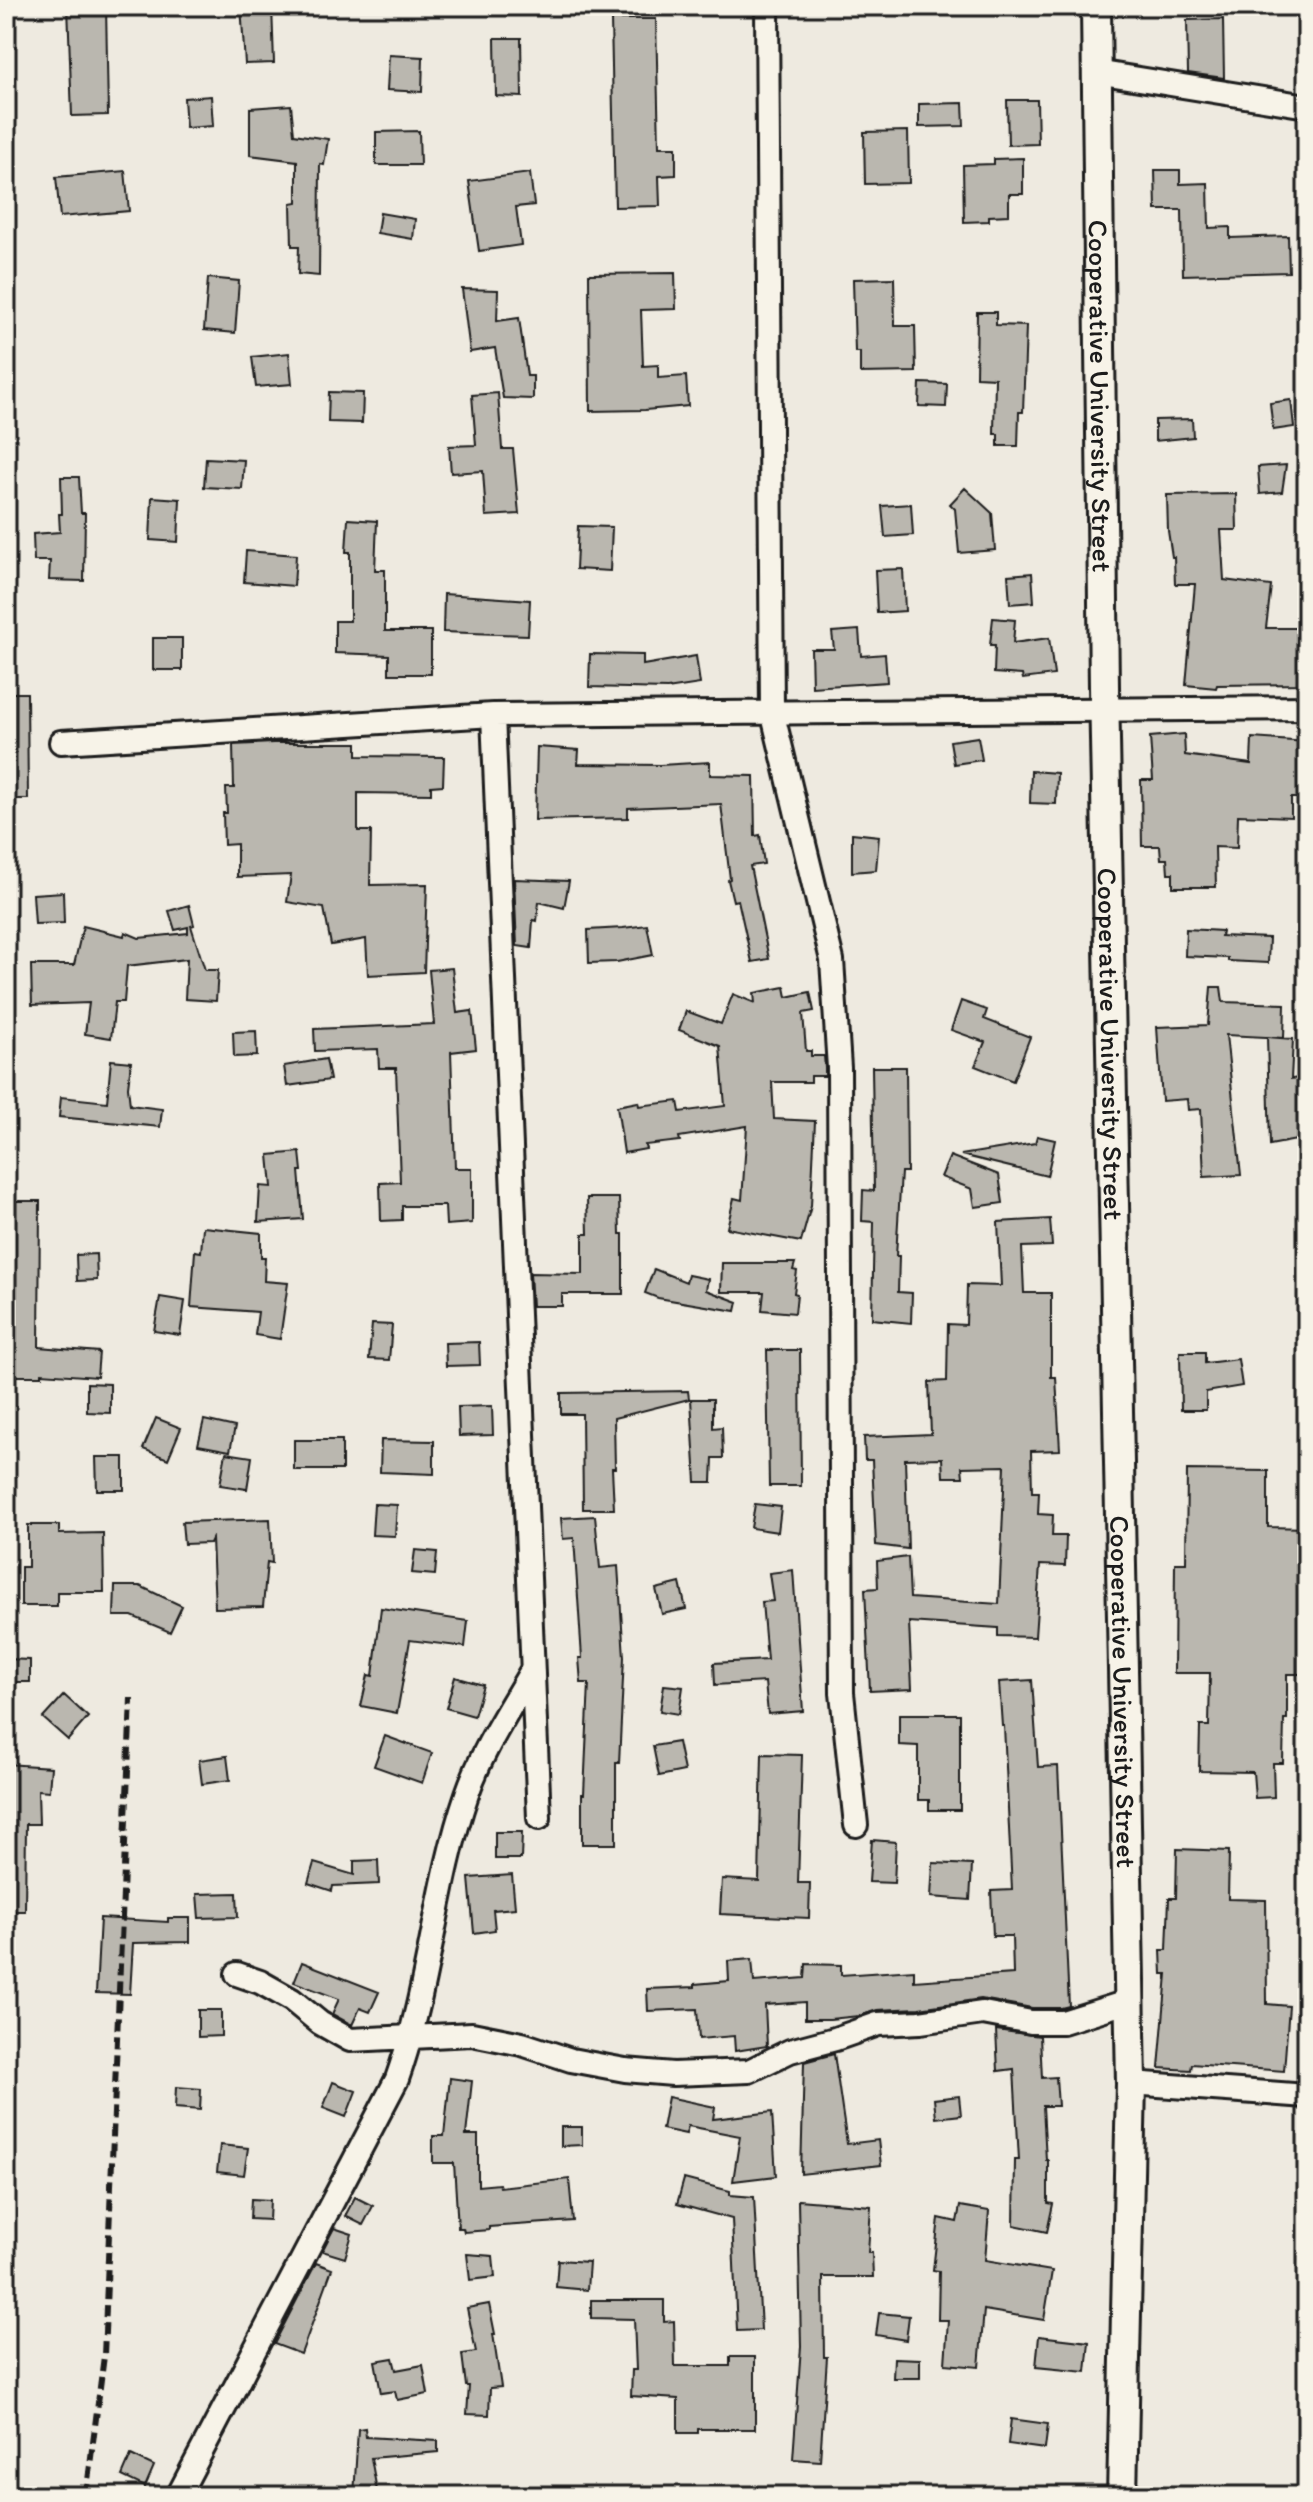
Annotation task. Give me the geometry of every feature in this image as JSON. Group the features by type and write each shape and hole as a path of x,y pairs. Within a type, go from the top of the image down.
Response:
{"street":[{"path":"767,6 772,711 832,960 839,1068 842,1693 856,1825"},
{"name":"Cooperative University Street","path":"1096,6 1105,709 1131,2083 1122,2496"},
{"path":"1096,72 1307,106"},
{"path":"61,742 493,715 1307,708"},
{"path":"493,715 539,1818"},
{"path":"178,2496 397,2079 412,2038 445,1871 467,1793 485,1754 533,1669"},
{"path":"237,1974 260,1982 292,2000 320,2023 350,2040 472,2034 522,2044 571,2060 625,2070 673,2074 749,2071 790,2051 878,2024 983,2013 1031,2022 1063,2022 1130,2001"},
{"path":"1131,2083 1307,2096"}],"building":[{"path":"68,6 106,6 108,115 72,116"},
{"path":"241,6 272,6 274,63 245,64"},
{"path":"611,19 656,19 659,147 676,147 676,175 659,176 660,206 615,207"},
{"path":"1223,19 1224,78 1188,73 1187,20"},
{"path":"495,38 521,38 522,97 496,96"},
{"path":"389,55 423,57 422,92 387,90"},
{"path":"211,96 213,126 186,128 184,98"},
{"path":"1007,100 1037,100 1038,144 1008,145"},
{"path":"963,103 964,126 919,127 919,104"},
{"path":"291,105 294,134 328,139 324,165 320,164 319,276 298,274 299,246 292,246 291,203 297,202 297,161 250,155 250,108"},
{"path":"419,131 420,165 376,165 376,132"},
{"path":"908,131 909,183 865,184 864,132"},
{"path":"1023,158 1023,194 1009,194 1009,215 989,216 989,221 964,222 963,165 994,164 994,159"},
{"path":"1155,170 1180,170 1180,184 1208,183 1209,228 1230,227 1230,238 1288,236 1289,272 1183,275 1182,210 1156,210"},
{"path":"125,171 129,211 60,217 56,177"},
{"path":"530,173 534,205 516,207 521,245 479,251 469,181"},
{"path":"380,213 415,219 413,239 377,233"},
{"path":"675,273 676,309 641,310 643,366 658,365 658,378 686,376 688,406 590,411 589,274"},
{"path":"208,278 239,281 235,333 204,330"},
{"path":"894,278 895,326 915,326 916,372 860,373 860,352 855,352 853,279"},
{"path":"462,289 498,290 497,321 519,318 527,376 533,376 533,399 503,398 495,348 470,352"},
{"path":"977,312 996,312 996,325 1026,326 1023,412 1019,412 1018,446 998,446 998,434 994,434 995,378 976,377"},
{"path":"289,353 292,384 256,387 252,357"},
{"path":"920,383 947,384 946,407 919,406"},
{"path":"329,392 363,393 362,423 328,422"},
{"path":"498,393 502,449 513,449 519,514 486,516 483,471 451,473 449,446 476,445 472,395"},
{"path":"1291,400 1294,427 1273,430 1270,403"},
{"path":"1192,419 1193,437 1155,441 1155,420"},
{"path":"206,458 244,460 242,489 204,487"},
{"path":"1286,465 1282,492 1260,494 1258,467"},
{"path":"61,477 79,477 81,513 85,513 84,581 49,580 50,561 34,561 33,534 60,532"},
{"path":"965,488 992,513 995,550 959,553 955,509 950,504"},
{"path":"1236,494 1237,530 1221,530 1224,580 1271,586 1266,628 1307,628 1307,684 1217,685 1216,688 1186,685 1195,584 1175,584 1167,495"},
{"path":"152,497 180,499 178,542 150,540"},
{"path":"911,504 913,535 885,537 882,506"},
{"path":"348,519 377,521 375,570 385,570 385,631 431,631 431,674 389,674 389,655 335,653 335,621 350,621 350,552 346,552"},
{"path":"578,526 612,527 610,571 576,569"},
{"path":"246,551 296,555 294,586 244,582"},
{"path":"903,569 905,611 877,613 875,570"},
{"path":"1032,573 1034,602 1010,604 1008,575"},
{"path":"444,594 530,600 528,635 443,632"},
{"path":"993,618 1015,620 1013,643 1049,638 1054,675 1023,679 1022,675 994,673 995,645 990,645"},
{"path":"859,630 861,656 885,654 887,682 812,687 811,649 834,649 832,632"},
{"path":"153,638 182,638 182,670 153,670"},
{"path":"590,654 643,655 643,665 696,656 700,684 667,689 589,687"},
{"path":"6,693 27,693 28,799 6,799"},
{"path":"1184,734 1185,755 1251,764 1252,738 1307,742 1307,798 1291,798 1291,817 1238,815 1237,848 1215,847 1216,887 1173,887 1173,873 1168,873 1167,859 1161,859 1160,846 1142,846 1141,780 1153,780 1150,737"},
{"path":"978,737 982,760 954,764 950,741"},
{"path":"357,743 357,756 444,757 443,785 431,786 431,794 358,793 358,831 371,831 370,885 427,884 424,972 368,975 366,939 331,945 324,908 287,902 291,875 237,877 237,844 224,845 223,813 227,813 226,788 234,788 233,745"},
{"path":"537,747 579,750 578,764 710,762 710,775 754,776 755,836 760,835 764,864 750,866 769,959 752,962 738,900 733,901 721,804 628,808 628,818 535,820"},
{"path":"1031,771 1057,773 1056,804 1030,803"},
{"path":"852,833 879,836 876,870 852,872"},
{"path":"514,879 569,881 564,908 539,902 537,921 533,920 531,948 517,946"},
{"path":"63,892 64,923 35,924 33,894"},
{"path":"189,905 194,925 191,926 205,970 218,970 216,1001 185,999 187,959 127,966 124,1002 115,1002 111,1038 85,1034 89,1003 32,1005 31,965 74,965 83,926 124,936 125,932 139,938 188,933 188,927 175,930 169,911"},
{"path":"647,925 653,955 617,962 589,963 588,930"},
{"path":"1186,929 1222,931 1221,936 1269,938 1268,963 1185,956"},
{"path":"452,968 457,1013 472,1011 476,1049 451,1052 455,1168 472,1168 472,1223 446,1225 445,1206 402,1206 402,1220 381,1221 380,1183 400,1182 396,1068 379,1068 378,1049 315,1051 314,1029 434,1024 429,970"},
{"path":"785,987 787,997 810,992 814,1011 803,1013 806,1051 811,1051 811,1056 824,1056 825,1068 825,1076 811,1076 811,1082 772,1082 774,1119 815,1121 811,1206 801,1242 727,1228 734,1198 742,1200 747,1126 679,1137 680,1141 645,1145 646,1149 624,1153 617,1106 678,1101 680,1112 725,1106 720,1046 679,1030 686,1011 721,1024 733,994 755,1003 754,993"},
{"path":"1211,987 1221,987 1223,1002 1285,1004 1284,1038 1226,1035 1241,1175 1204,1177 1201,1109 1188,1110 1187,1099 1162,1101 1157,1027 1208,1025"},
{"path":"961,1001 987,1010 984,1019 1030,1037 1013,1081 975,1066 985,1042 951,1030"},
{"path":"256,1031 257,1056 234,1057 233,1032"},
{"path":"1267,1037 1293,1039 1291,1079 1300,1078 1301,1108 1307,1107 1307,1138 1270,1145"},
{"path":"326,1059 330,1080 287,1086 284,1066"},
{"path":"111,1060 131,1062 128,1087 130,1105 162,1109 160,1127 59,1117 61,1097 107,1102"},
{"path":"872,1067 906,1067 907,1172 901,1172 896,1256 899,1256 898,1292 912,1293 911,1323 872,1319 874,1222 862,1221 863,1190 874,1191"},
{"path":"1037,1136 1055,1140 1047,1176 961,1155 1035,1143"},
{"path":"300,1152 303,1219 258,1222 260,1186 272,1187 269,1155"},
{"path":"950,1156 999,1175 1003,1203 975,1207 972,1189 941,1177"},
{"path":"587,1198 619,1198 620,1234 623,1234 623,1294 562,1294 562,1306 532,1306 530,1273 583,1274 583,1234 588,1234"},
{"path":"6,1201 40,1201 39,1347 99,1352 97,1377 42,1373 42,1376 7,1376"},
{"path":"1050,1219 1052,1246 1022,1247 1024,1293 1051,1293 1051,1377 1056,1377 1060,1450 1031,1451 1032,1492 1039,1492 1038,1514 1053,1515 1052,1536 1066,1536 1065,1566 1040,1565 1035,1637 998,1636 998,1628 909,1622 912,1689 870,1691 865,1589 878,1588 877,1561 908,1557 910,1598 999,1604 1005,1466 962,1467 963,1477 943,1477 942,1458 905,1459 908,1549 876,1545 872,1460 865,1460 864,1437 931,1434 929,1382 947,1381 948,1324 966,1325 967,1285 1001,1286 998,1222"},
{"path":"203,1227 261,1233 261,1257 265,1257 264,1281 288,1283 280,1339 255,1335 258,1312 191,1307 195,1251 201,1252"},
{"path":"96,1254 97,1280 77,1281 76,1255"},
{"path":"722,1263 795,1263 795,1313 762,1310 764,1292 721,1292"},
{"path":"654,1269 686,1282 688,1275 708,1279 706,1290 738,1302 736,1311 645,1293"},
{"path":"160,1297 185,1301 180,1335 154,1331"},
{"path":"372,1324 392,1325 389,1360 369,1359"},
{"path":"479,1342 480,1365 446,1366 445,1343"},
{"path":"767,1350 800,1350 801,1486 769,1486"},
{"path":"1180,1352 1205,1352 1205,1363 1238,1359 1242,1386 1206,1392 1206,1410 1181,1410"},
{"path":"87,1383 110,1384 110,1413 87,1412"},
{"path":"688,1391 689,1399 614,1418 614,1509 583,1509 582,1414 561,1414 561,1393"},
{"path":"691,1399 713,1399 713,1428 722,1427 723,1458 713,1458 712,1482 696,1482"},
{"path":"492,1406 493,1435 459,1436 458,1407"},
{"path":"156,1418 181,1428 168,1459 143,1449"},
{"path":"204,1420 235,1427 230,1451 198,1445"},
{"path":"294,1440 342,1440 342,1470 294,1470"},
{"path":"381,1440 434,1441 434,1474 380,1472"},
{"path":"226,1453 252,1457 247,1489 220,1485"},
{"path":"96,1457 124,1457 124,1490 97,1490"},
{"path":"1187,1470 1268,1471 1268,1527 1307,1528 1307,1674 1287,1674 1283,1763 1273,1763 1274,1797 1255,1798 1253,1772 1199,1771 1200,1726 1209,1726 1210,1673 1174,1673 1175,1563 1186,1563"},
{"path":"374,1504 397,1505 395,1536 372,1535"},
{"path":"755,1504 781,1507 778,1532 751,1528"},
{"path":"595,1516 600,1568 618,1566 624,1657 619,1763 616,1763 616,1844 582,1844 589,1683 581,1683 574,1538 563,1539 561,1518"},
{"path":"270,1519 272,1563 267,1562 263,1607 215,1608 212,1539 210,1543 184,1544 182,1522"},
{"path":"28,1525 59,1525 59,1534 103,1533 104,1592 57,1592 57,1606 21,1606 21,1567 28,1567"},
{"path":"415,1550 437,1552 435,1575 412,1573"},
{"path":"793,1570 803,1711 768,1714 765,1682 715,1685 714,1663 767,1660 762,1602 773,1601 769,1573"},
{"path":"680,1583 686,1609 662,1614 656,1589"},
{"path":"115,1586 140,1586 182,1606 170,1632 132,1616 114,1616"},
{"path":"381,1608 468,1621 465,1647 410,1640 397,1713 361,1706 368,1675 373,1676"},
{"path":"6,1659 30,1660 30,1682 6,1682"},
{"path":"455,1677 483,1685 474,1716 446,1708"},
{"path":"1032,1680 1038,1767 1058,1766 1069,2006 1032,2008 981,1999 919,2008 877,2010 859,2016 805,2019 805,2002 765,2005 767,2046 735,2051 734,2036 699,2039 697,2009 648,2011 647,1989 695,1987 695,1984 729,1981 728,1961 752,1959 754,1982 805,1978 806,1964 841,1965 841,1975 914,1970 914,1981 1013,1974 1012,1936 993,1936 991,1891 1012,1890 999,1682"},
{"path":"664,1685 683,1687 679,1714 660,1711"},
{"path":"64,1695 88,1717 68,1740 43,1718"},
{"path":"899,1714 960,1714 960,1810 929,1810 929,1800 918,1800 918,1746 899,1745"},
{"path":"385,1736 432,1753 422,1783 374,1766"},
{"path":"678,1742 684,1771 659,1776 653,1746"},
{"path":"762,1754 802,1755 798,1883 810,1883 809,1918 720,1914 722,1879 759,1881"},
{"path":"227,1756 230,1780 202,1784 199,1760"},
{"path":"6,1764 51,1767 49,1791 38,1790 39,1824 26,1824 25,1911 6,1911"},
{"path":"495,1832 522,1832 521,1859 495,1859"},
{"path":"872,1840 896,1842 894,1883 869,1882"},
{"path":"1177,1849 1229,1851 1228,1899 1266,1900 1267,2004 1289,2006 1284,2071 1192,2064 1191,2070 1159,2068 1167,1974 1162,1974 1161,1950 1167,1950 1169,1898 1176,1898"},
{"path":"378,1860 379,1884 333,1886 332,1891 308,1883 314,1863 354,1875 354,1861"},
{"path":"933,1863 972,1865 970,1900 931,1897"},
{"path":"512,1875 515,1908 493,1910 495,1930 474,1933 469,1878"},
{"path":"237,1893 238,1917 199,1918 197,1894"},
{"path":"100,1918 168,1922 168,1918 190,1918 190,1942 133,1943 130,1994 96,1993"},
{"path":"302,1962 379,1992 370,2012 360,2008 352,2025 332,2014 339,1999 294,1982"},
{"path":"198,2010 221,2010 221,2036 198,2037"},
{"path":"996,2030 1040,2036 1042,2078 1056,2077 1058,2106 1043,2106 1048,2203 1053,2204 1047,2232 1014,2225 1015,2160 1019,2160 1014,2069 998,2071"},
{"path":"834,2054 847,2144 878,2140 881,2165 801,2174 804,2062"},
{"path":"450,2078 472,2081 466,2135 478,2135 478,2186 499,2184 500,2187 569,2179 573,2221 489,2227 489,2230 464,2232 463,2228 458,2228 454,2163 433,2163 433,2136 444,2136"},
{"path":"333,2082 356,2091 346,2117 323,2108"},
{"path":"176,2087 201,2089 200,2110 175,2108"},
{"path":"959,2096 961,2115 936,2118 934,2099"},
{"path":"668,2097 715,2107 713,2119 772,2112 776,2176 733,2181 740,2136 688,2126 686,2134 662,2129"},
{"path":"561,2127 582,2127 582,2145 561,2146"},
{"path":"220,2145 248,2148 244,2175 217,2172"},
{"path":"684,2179 730,2191 730,2195 754,2197 761,2330 737,2331 732,2219 677,2204"},
{"path":"355,2197 373,2206 363,2225 345,2216"},
{"path":"251,2199 270,2200 269,2220 250,2219"},
{"path":"798,2200 871,2206 868,2253 872,2253 873,2277 823,2277 824,2357 827,2357 820,2461 793,2459 801,2346"},
{"path":"960,2206 989,2211 985,2260 1052,2271 1044,2320 984,2310 979,2367 945,2364 948,2320 938,2320 939,2271 933,2270 939,2218 957,2222"},
{"path":"334,2228 352,2234 345,2258 322,2251"},
{"path":"467,2254 493,2256 495,2277 470,2280"},
{"path":"558,2260 589,2262 587,2290 556,2287"},
{"path":"316,2263 332,2269 301,2354 274,2344"},
{"path":"591,2300 664,2300 664,2322 674,2321 675,2366 730,2366 730,2357 755,2357 755,2429 698,2429 698,2433 678,2433 678,2399 631,2396 632,2370 636,2370 634,2319 591,2318"},
{"path":"489,2304 501,2387 490,2388 489,2415 467,2414 469,2386 466,2386 462,2354 476,2352 467,2308"},
{"path":"879,2313 909,2316 906,2340 876,2335"},
{"path":"1039,2336 1089,2342 1086,2372 1036,2367"},
{"path":"393,2358 396,2370 423,2365 428,2394 397,2400 395,2391 381,2393 375,2361"},
{"path":"894,2358 920,2359 920,2378 893,2378"},
{"path":"1011,2419 1048,2424 1045,2449 1008,2444"},
{"path":"365,2428 366,2437 438,2441 438,2452 371,2458 378,2496 354,2496 358,2429"},
{"path":"131,2455 154,2466 145,2487 122,2476"}],"railway":[{"path":"86,2496 104,2356 131,1698"}]}
